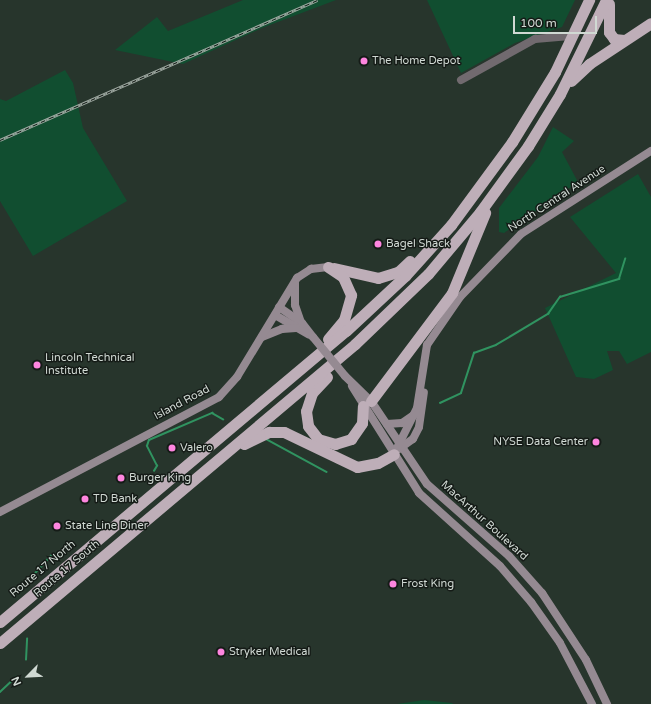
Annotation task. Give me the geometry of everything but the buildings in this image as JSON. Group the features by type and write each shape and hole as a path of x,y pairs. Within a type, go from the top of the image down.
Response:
{"highway":[{"path":"277,390 362,318 426,253 509,147 573,36 589,0"},
{"path":"608,0 609,32 614,39 624,40"},
{"path":"224,455 355,344 428,274 492,196 560,94 608,0"},
{"path":"560,94 589,64 651,23"},
{"path":"355,344 312,393 306,421 318,439 331,444 343,443 359,430 367,403 452,292 492,196"},
{"path":"328,268 378,278 398,272 418,252 426,253"},
{"path":"277,390 336,331 349,309 348,284 328,268"},
{"name":"Route 17 North","path":"0,622 277,390"},
{"path":"224,455 276,431 290,434 353,466 374,464 399,448"},
{"name":"Route 17 South","path":"0,643 224,455"}],"main road":[{"name":"North Central Avenue","path":"399,448 416,413 425,350 436,328 498,254 543,219 651,152"},
{"name":"Island Road","path":"0,512 212,401 234,382 295,281 307,270 328,268"},
{"path":"261,338 282,329 300,326 295,305 295,281"},
{"name":"MacArthur Boulevard","path":"279,307 313,337 367,403 399,448 432,488 506,554 542,593 586,660 607,704"},
{"name":"MacArthur Boulevard","path":"275,315 300,326"},
{"name":"North Central Avenue","path":"399,448 413,439 423,418 422,373"},
{"name":"MacArthur Boulevard","path":"367,403 387,424 425,500 500,566 531,602 571,661 592,704"},
{"path":"387,424 402,423 416,413"}],"street":[{"path":"461,80 535,39 573,36"}],"green space":[{"path":"243,0 336,0 262,28 183,64 115,50 157,17 168,31"},
{"path":"427,0 575,0 562,27 515,43 461,73"},
{"path":"65,70 73,83 83,128 127,201 33,256 0,201 0,99 6,101"},
{"path":"553,127 574,141 562,152 578,182 504,233 499,232 499,208 538,157"},
{"path":"638,174 651,197 651,352 627,364 619,351 607,351 613,370 594,379 576,377 545,308 616,273 570,217"},
{"path":"424,700 452,703 453,704 397,704"}],"waterway":[{"path":"440,403 461,393 474,353 496,345 548,314 560,297 619,279 625,259"},
{"path":"154,471 157,466 147,446 149,440 212,413 223,419"},
{"path":"266,439 327,472"},
{"path":"30,579 51,556"},
{"path":"26,660 27,639"},
{"path":"0,692 16,677"}],"railway":[{"path":"0,140 318,0"}],"place":[{"name":"The Home Depot","path":"364,61"},
{"name":"Bagel Shack","path":"378,244"},
{"name":"Lincoln Technical Institute","path":"37,365"},
{"name":"NYSE Data Center","path":"596,442"},
{"name":"Valero","path":"172,448"},
{"name":"Burger King","path":"121,478"},
{"name":"TD Bank","path":"85,499"},
{"name":"State Line Diner","path":"57,526"},
{"name":"Frost King","path":"393,584"},
{"name":"Stryker Medical","path":"221,652"}]}
